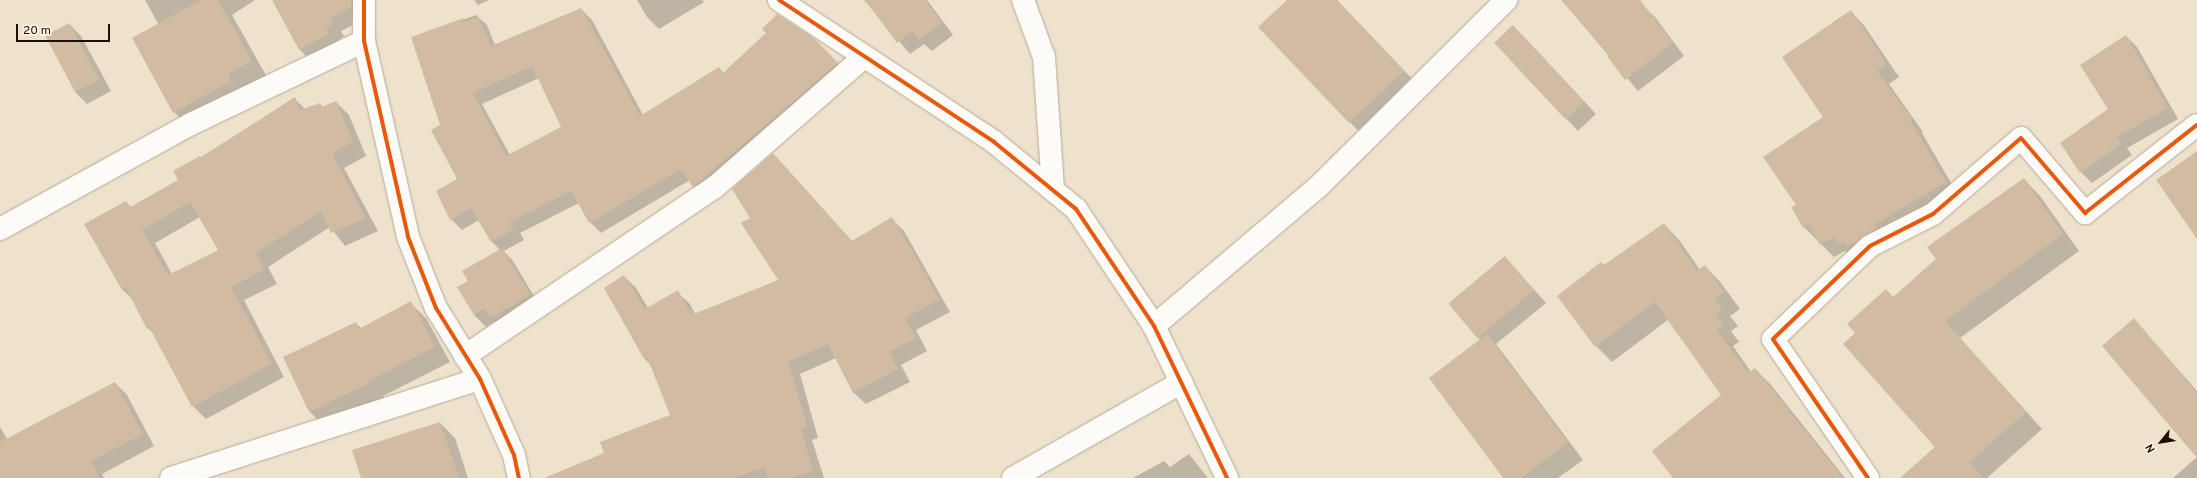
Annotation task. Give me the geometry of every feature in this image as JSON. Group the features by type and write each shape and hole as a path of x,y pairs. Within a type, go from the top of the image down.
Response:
{"street":[{"path":"364,0 364,41 408,237 436,308 480,379 514,455 519,478"},
{"path":"779,0 994,142 1076,209 1154,326 1227,478"},
{"path":"1023,0 1044,57 1053,189"},
{"path":"1154,326 1319,186 1506,0"},
{"path":"0,229 192,124 364,41"},
{"path":"465,356 715,187 864,57"},
{"path":"1868,478 1773,339 1870,246 1933,214 2021,138 2085,213 2197,125"},
{"path":"171,478 480,379"},
{"path":"1013,478 1182,382"}],"building":[{"path":"201,0 218,0 252,61 228,74 231,81 173,113 132,38"},
{"path":"272,0 352,0 352,7 330,18 333,24 326,28 329,34 299,50"},
{"path":"865,0 925,0 942,23 919,40 913,31 897,43"},
{"path":"1287,0 1337,0 1404,71 1349,123 1258,27"},
{"path":"1561,0 1640,0 1673,43 1625,80 1607,56 1609,55"},
{"path":"581,8 640,116 719,67 723,73 766,33 762,29 777,14 814,38 838,63 693,187 681,169 589,223 571,191 510,222 514,229 491,242 471,208 450,220 436,191 457,179 431,130 440,125 411,37 464,18 465,22 478,17 491,46","holes":["532,66 561,127 506,156 473,93"]},
{"path":"1851,10 1887,64 1877,71 1912,119 1910,120 1946,182 1875,224 1877,228 1855,243 1846,246 1844,242 1839,245 1834,237 1820,245 1809,225 1803,228 1791,207 1796,205 1763,157 1823,117 1782,57"},
{"path":"69,23 99,80 75,92 45,36"},
{"path":"1513,25 1585,102 1566,120 1494,43"},
{"path":"2126,35 2168,108 2117,137 2121,144 2080,173 2060,143 2108,109 2080,65"},
{"path":"295,97 300,110 320,103 322,107 336,101 353,142 332,154 366,218 331,233 321,211 256,253 264,270 231,287 272,364 192,407 149,327 147,329 126,288 122,290 84,224 126,201 130,207 178,180 173,171 200,156 201,157","holes":["190,202 218,250 168,275 142,230"]},
{"path":"2197,151 2197,239 2156,180"},
{"path":"773,153 852,241 892,217 929,280 939,300 905,318 916,338 889,352 898,369 853,393 828,344 788,362 807,426 801,428 813,471 788,478 768,478 765,467 733,478 544,478 604,453 600,442 670,415 647,357 644,359 604,288 624,275 645,309 678,290 689,311 692,310 694,314 778,280 741,223 750,218 732,189"},
{"path":"2024,178 2063,234 1945,321 2026,412 1970,462 1983,478 1900,478 1935,447 1843,344 1855,333 1847,324 1886,289 1893,297 1936,259 1927,247"},
{"path":"1664,223 1697,271 1705,265 1724,292 1715,299 1722,310 1716,315 1723,325 1717,330 1748,373 1755,368 1843,478 1673,478 1652,451 1721,395 1655,302 1595,347 1557,296 1601,262 1604,265"},
{"path":"502,248 530,295 490,318 484,309 474,315 457,287 468,281 462,271"},
{"path":"1505,256 1534,290 1477,338 1448,304"},
{"path":"411,301 435,347 368,381 370,383 309,412 283,357 356,322 359,329"},
{"path":"2134,318 2197,393 2197,458 2102,346"},
{"path":"1487,334 1568,443 1521,478 1503,478 1429,378"},
{"path":"115,382 143,434 91,461 99,478 0,478 0,442"},
{"path":"440,422 459,478 361,478 352,450"}],"cycle path":[{"path":"364,0 364,41 408,237 436,308 480,379 514,455 519,478"},
{"path":"779,0 994,142 1076,209 1154,326 1227,478"},
{"path":"1868,478 1773,339 1870,246 1933,214 2021,138 2085,213 2197,125"}]}
